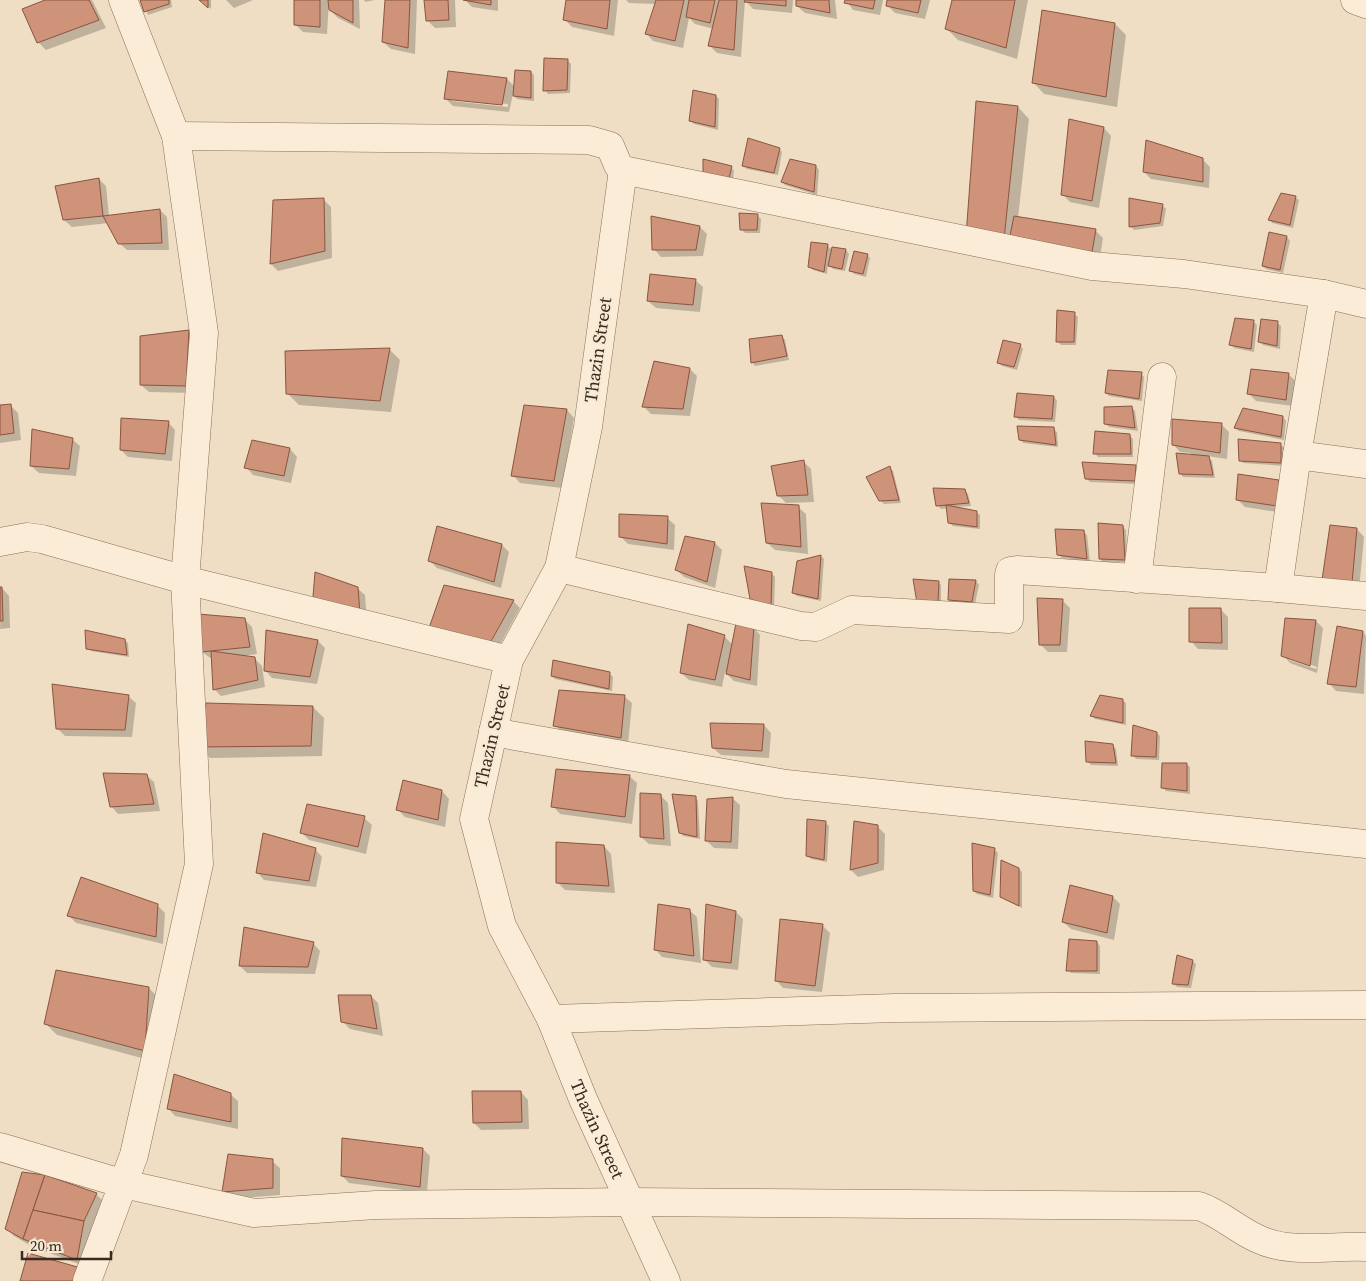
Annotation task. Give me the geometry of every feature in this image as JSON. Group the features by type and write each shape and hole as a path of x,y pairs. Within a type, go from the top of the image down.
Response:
{"street":[{"path":"87,1281 134,1155 199,864 185,580 204,333 176,136 123,0"},
{"path":"1355,0 1366,4"},
{"path":"176,136 589,140 610,146 618,165 624,170 1092,266 1184,274 1324,294 1366,304"},
{"name":"Thazin Street","path":"624,170 588,427 559,568 509,660 474,820 502,926 550,1018 629,1202 666,1281"},
{"path":"1278,588 1297,455 1324,294"},
{"path":"1137,579 1162,377"},
{"path":"1297,455 1366,464"},
{"path":"0,542 27,537 42,540 185,580 509,660"},
{"path":"559,568 801,626 816,626 852,610 1009,619 1009,575 1010,571 1017,570 1366,596"},
{"path":"493,732 786,784 1366,844"},
{"path":"550,1018 895,1008 1366,1005"},
{"path":"0,1147 124,1184 254,1213 376,1205 629,1202 1199,1206 1214,1211 1257,1239 1289,1248 1366,1247"}],"building":[{"path":"45,0 89,0 99,20 37,43 22,9"},
{"path":"140,0 169,0 169,4 144,12"},
{"path":"199,0 208,0 208,8"},
{"path":"294,0 320,0 320,27 294,25"},
{"path":"328,0 353,0 353,23 329,10"},
{"path":"385,0 410,0 408,48 382,42"},
{"path":"424,0 448,0 449,20 426,21"},
{"path":"463,0 491,0 491,5"},
{"path":"566,0 610,0 607,29 563,20"},
{"path":"656,0 684,0 675,41 645,34"},
{"path":"689,0 715,0 710,23 686,17"},
{"path":"719,0 737,0 734,50 708,46"},
{"path":"745,0 786,0 786,6 744,2"},
{"path":"796,0 829,0 830,13 796,6"},
{"path":"845,0 875,0 873,9 844,3"},
{"path":"887,0 921,0 918,13 886,6"},
{"path":"952,0 1015,0 1006,48 945,29"},
{"path":"1042,10 1115,23 1106,97 1032,83"},
{"path":"544,58 568,59 567,90 543,91"},
{"path":"515,70 531,71 531,98 513,96"},
{"path":"448,71 507,78 502,105 444,99"},
{"path":"693,90 716,95 715,127 689,121"},
{"path":"976,101 1018,106 1004,239 966,236"},
{"path":"1069,119 1104,127 1092,201 1061,195"},
{"path":"748,138 780,148 774,173 742,166"},
{"path":"1146,140 1203,158 1203,182 1143,172"},
{"path":"703,159 732,166 728,182 703,178"},
{"path":"790,159 816,165 814,192 781,182"},
{"path":"99,178 103,216 63,220 55,186"},
{"path":"1281,193 1296,196 1290,225 1268,220"},
{"path":"324,198 325,251 270,264 273,200"},
{"path":"1129,198 1163,204 1160,223 1129,227"},
{"path":"160,209 162,243 118,244 103,216"},
{"path":"739,213 758,214 757,230 740,230"},
{"path":"651,216 700,226 696,250 652,250"},
{"path":"1014,216 1096,229 1091,258 1008,245"},
{"path":"1269,232 1287,236 1280,270 1262,266"},
{"path":"811,242 828,244 824,272 808,267"},
{"path":"832,247 846,249 842,269 828,266"},
{"path":"854,251 868,254 863,274 849,271"},
{"path":"650,274 696,279 693,305 647,301"},
{"path":"1057,310 1075,312 1074,342 1056,342"},
{"path":"1235,318 1254,320 1251,349 1229,345"},
{"path":"1261,319 1278,321 1277,346 1258,342"},
{"path":"189,330 186,386 140,385 140,336"},
{"path":"782,335 787,356 751,363 749,339"},
{"path":"1003,340 1021,344 1014,367 997,363"},
{"path":"390,348 380,401 286,394 285,351"},
{"path":"654,361 690,368 683,409 642,407"},
{"path":"1251,369 1289,373 1286,400 1247,394"},
{"path":"1108,370 1142,372 1139,399 1105,393"},
{"path":"1017,393 1054,396 1052,419 1014,417"},
{"path":"11,404 14,433 0,435 0,405"},
{"path":"524,405 567,409 554,481 511,476"},
{"path":"1132,406 1135,428 1104,424 1104,407"},
{"path":"1243,408 1283,416 1281,437 1234,428"},
{"path":"121,418 169,421 165,454 120,450"},
{"path":"1172,419 1222,423 1220,453 1172,445"},
{"path":"1017,426 1054,427 1056,445 1019,440"},
{"path":"32,429 73,438 69,469 30,466"},
{"path":"1095,431 1130,434 1131,454 1093,454"},
{"path":"1238,439 1281,443 1281,463 1239,461"},
{"path":"252,440 290,448 284,476 244,468"},
{"path":"1176,453 1209,456 1213,475 1179,474"},
{"path":"804,460 808,495 777,496 771,466"},
{"path":"1082,462 1136,465 1135,481 1085,479"},
{"path":"890,466 899,500 879,501 866,477"},
{"path":"1238,474 1279,480 1277,506 1236,500"},
{"path":"933,488 965,489 969,503 936,506"},
{"path":"761,503 799,505 801,547 766,543"},
{"path":"946,505 977,511 977,527 948,523"},
{"path":"619,514 668,516 667,544 619,537"},
{"path":"1098,523 1123,525 1125,560 1099,559"},
{"path":"1330,525 1357,528 1352,583 1322,580"},
{"path":"437,526 502,544 494,582 428,561"},
{"path":"1055,529 1084,530 1087,559 1057,555"},
{"path":"685,536 715,542 707,582 675,570"},
{"path":"821,555 818,599 792,593 797,561"},
{"path":"744,566 772,572 771,607 750,599"},
{"path":"315,572 358,587 360,615 312,609"},
{"path":"913,579 939,581 938,602 917,603"},
{"path":"949,579 976,580 972,602 948,600"},
{"path":"444,585 514,600 489,645 428,631"},
{"path":"0,587 2,587 3,621 0,621"},
{"path":"1037,598 1063,599 1060,645 1039,645"},
{"path":"1189,608 1221,608 1222,643 1189,642"},
{"path":"198,614 245,618 250,647 201,652"},
{"path":"1285,618 1316,620 1310,666 1281,656"},
{"path":"736,623 754,626 750,680 726,674"},
{"path":"688,624 725,635 715,680 680,673"},
{"path":"1337,626 1363,631 1356,687 1327,684"},
{"path":"85,630 125,639 127,655 86,649"},
{"path":"266,630 318,640 310,677 264,671"},
{"path":"211,651 255,657 258,680 213,690"},
{"path":"553,660 610,672 609,689 551,676"},
{"path":"52,684 129,695 125,730 56,729"},
{"path":"559,690 625,695 621,738 553,726"},
{"path":"1100,695 1123,699 1123,723 1090,716"},
{"path":"206,703 313,706 311,746 198,747"},
{"path":"710,723 764,724 762,751 712,748"},
{"path":"1133,725 1157,732 1156,757 1131,756"},
{"path":"1085,741 1113,744 1116,763 1086,762"},
{"path":"1162,763 1187,763 1187,791 1161,788"},
{"path":"556,769 630,775 625,817 551,807"},
{"path":"103,773 147,774 154,804 110,807"},
{"path":"403,780 442,790 438,820 396,810"},
{"path":"640,793 661,794 664,839 640,837"},
{"path":"672,794 696,796 697,837 679,833"},
{"path":"733,797 731,842 705,841 707,799"},
{"path":"307,804 365,816 358,847 300,833"},
{"path":"807,819 826,821 824,860 806,856"},
{"path":"854,821 878,825 878,863 850,870"},
{"path":"263,833 316,848 309,881 256,873"},
{"path":"556,842 604,845 609,886 556,883"},
{"path":"972,843 995,848 990,895 973,891"},
{"path":"1001,860 1019,868 1019,906 1000,897"},
{"path":"81,877 158,904 156,937 67,916"},
{"path":"1070,885 1113,896 1107,933 1062,922"},
{"path":"658,904 690,909 694,956 654,950"},
{"path":"706,904 736,911 731,963 703,960"},
{"path":"780,919 823,924 815,986 775,981"},
{"path":"244,927 314,942 308,967 239,966"},
{"path":"1069,939 1097,941 1097,971 1066,971"},
{"path":"1177,955 1193,960 1188,985 1172,984"},
{"path":"56,970 149,987 145,1051 44,1024"},
{"path":"338,995 371,995 377,1029 341,1022"},
{"path":"174,1074 231,1093 231,1122 167,1109"},
{"path":"472,1091 521,1091 522,1122 473,1123"},
{"path":"342,1138 423,1148 420,1187 341,1176"},
{"path":"228,1154 273,1159 273,1188 222,1192"},
{"path":"22,1172 45,1175 23,1239 5,1229"},
{"path":"45,1175 97,1193 84,1221 33,1210"},
{"path":"33,1210 84,1221 77,1260 23,1239"},
{"path":"28,1253 81,1268 78,1281 20,1281"}]}
